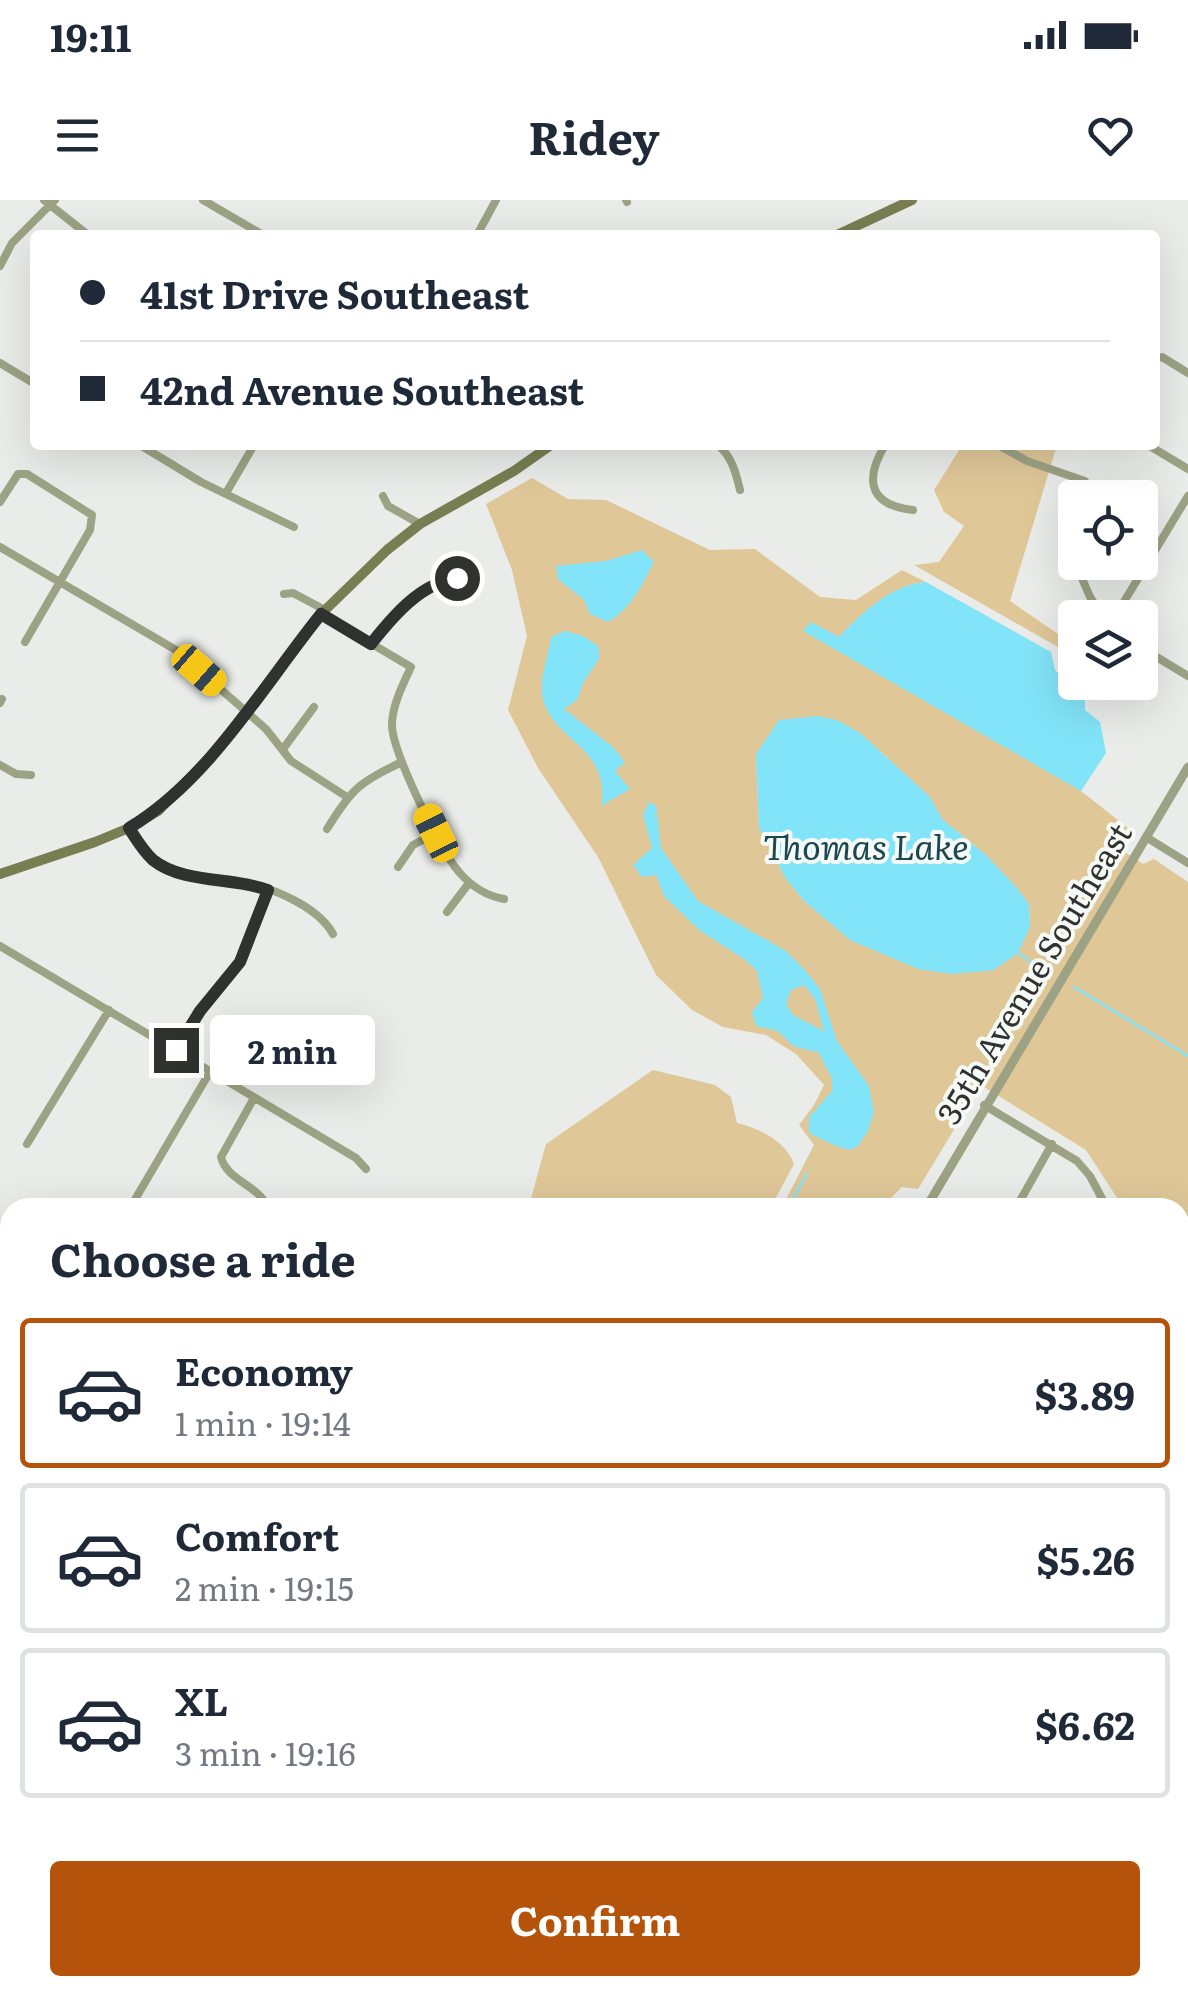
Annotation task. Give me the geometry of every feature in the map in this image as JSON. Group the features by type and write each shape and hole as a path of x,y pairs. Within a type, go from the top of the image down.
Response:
{"main road":[{"path":"848,230 912,200"},
{"path":"0,874 129,828 158,810 216,751 323,612 387,550 420,524 544,450"}],"street":[{"path":"203,200 254,230"},
{"path":"481,230 496,200"},
{"path":"0,266 12,243 50,201 82,230"},
{"path":"1160,359 1188,373"},
{"path":"0,363 30,381"},
{"path":"148,450 201,482 294,526"},
{"path":"226,494 251,450"},
{"path":"722,450 731,462 740,490"},
{"path":"882,450 874,462 875,492 884,503 913,510"},
{"path":"1008,450 1082,480"},
{"path":"1156,450 1188,470"},
{"path":"0,502 18,474 27,474 85,508 93,520 25,642"},
{"path":"383,496 388,506 420,524"},
{"path":"1125,600 1188,496"},
{"path":"0,547 176,650 246,710 302,770 347,797"},
{"path":"371,644 412,600 440,581 457,578"},
{"path":"284,594 293,592 411,667 400,690 392,723 400,763 448,858 470,883 490,896 504,899"},
{"path":"1158,658 1184,673 1188,659"},
{"path":"283,749 314,708"},
{"path":"327,829 347,797 362,782 400,763"},
{"path":"0,765 16,774 31,775"},
{"name":"35th Avenue Southeast","path":"932,1198 1188,767"},
{"path":"129,828 148,855 168,868 268,890 325,920 333,934"},
{"path":"398,866 413,846 436,833"},
{"path":"1146,837 1188,863"},
{"path":"447,912 470,883"},
{"path":"176,1050 200,1011 240,962 268,890"},
{"path":"0,946 356,1158 366,1169"},
{"path":"28,1144 109,1010"},
{"path":"136,1198 211,1070"},
{"path":"254,1098 221,1157 226,1171 264,1198"},
{"path":"984,1105 1077,1161 1090,1176 1097,1198"},
{"path":"1022,1198 1052,1144"}],"shaded area":[{"path":"959,450 1055,450 1010,601 1058,634 1058,647 914,565 939,562 964,526 944,512 934,490"},
{"path":"532,478 568,499 606,500 710,550 755,549 820,597 856,600 902,570 926,582 890,594 839,637 811,622 1081,791 1128,828 1120,849 1143,864 1154,859 1188,882 1188,1198 1117,1198 1086,1150 981,1085 918,1189 902,1187 891,1198 787,1198 814,1145 799,1125 824,1085 796,1054 766,1035 723,1027 692,1010 656,975 598,857 538,768 508,710 527,636 512,570 486,504","holes":["779,721 879,750 928,796 943,820 986,855 1016,887 1029,904 1030,927 850,940 804,901 786,879 759,828 756,755"]},
{"path":"653,1070 715,1085 731,1097 737,1123 763,1132 779,1143 794,1164 776,1198 531,1198 546,1144"}],"water":[{"path":"642,550 654,562 629,603 608,622 590,614 584,600 558,579 556,566 606,561"},
{"path":"926,582 1051,652 1058,673 1058,700 1084,700 1085,710 1100,722 1106,753 1081,791 803,631 811,622 839,637 890,594"},
{"path":"565,631 583,636 599,647 599,659 577,700 564,709 613,747 625,762 615,771 630,789 601,806 598,770 558,725 543,699 551,637"},
{"name":"Thomas Lake","path":"817,716 837,720 860,733 929,796 943,820 986,855 1016,887 1029,904 1030,927 1018,953 994,970 952,974 918,969 850,940 804,901 786,879 759,828 756,754 779,720"},
{"path":"649,802 656,806 661,848 698,901 786,951 820,989 837,1041 869,1086 874,1112 858,1146 850,1150 809,1133 809,1117 832,1091 832,1079 819,1053 793,1046 778,1031 756,1026 752,1012 763,998 757,971 699,930 664,896 656,875 642,877 633,865 652,848 643,815","holes":["804,985 815,999 824,1031 793,1015 786,1004 791,990"]}],"waterway":[{"path":"1018,953 1045,971"},
{"path":"1074,987 1188,1056"},
{"path":"793,1198 807,1173"}],"route":[{"path":"176,1050 200,1011 246,952 268,890 249,883 178,873 148,855 129,828 158,810 216,751 321,614 371,644 412,600 440,581 457,578"}]}
